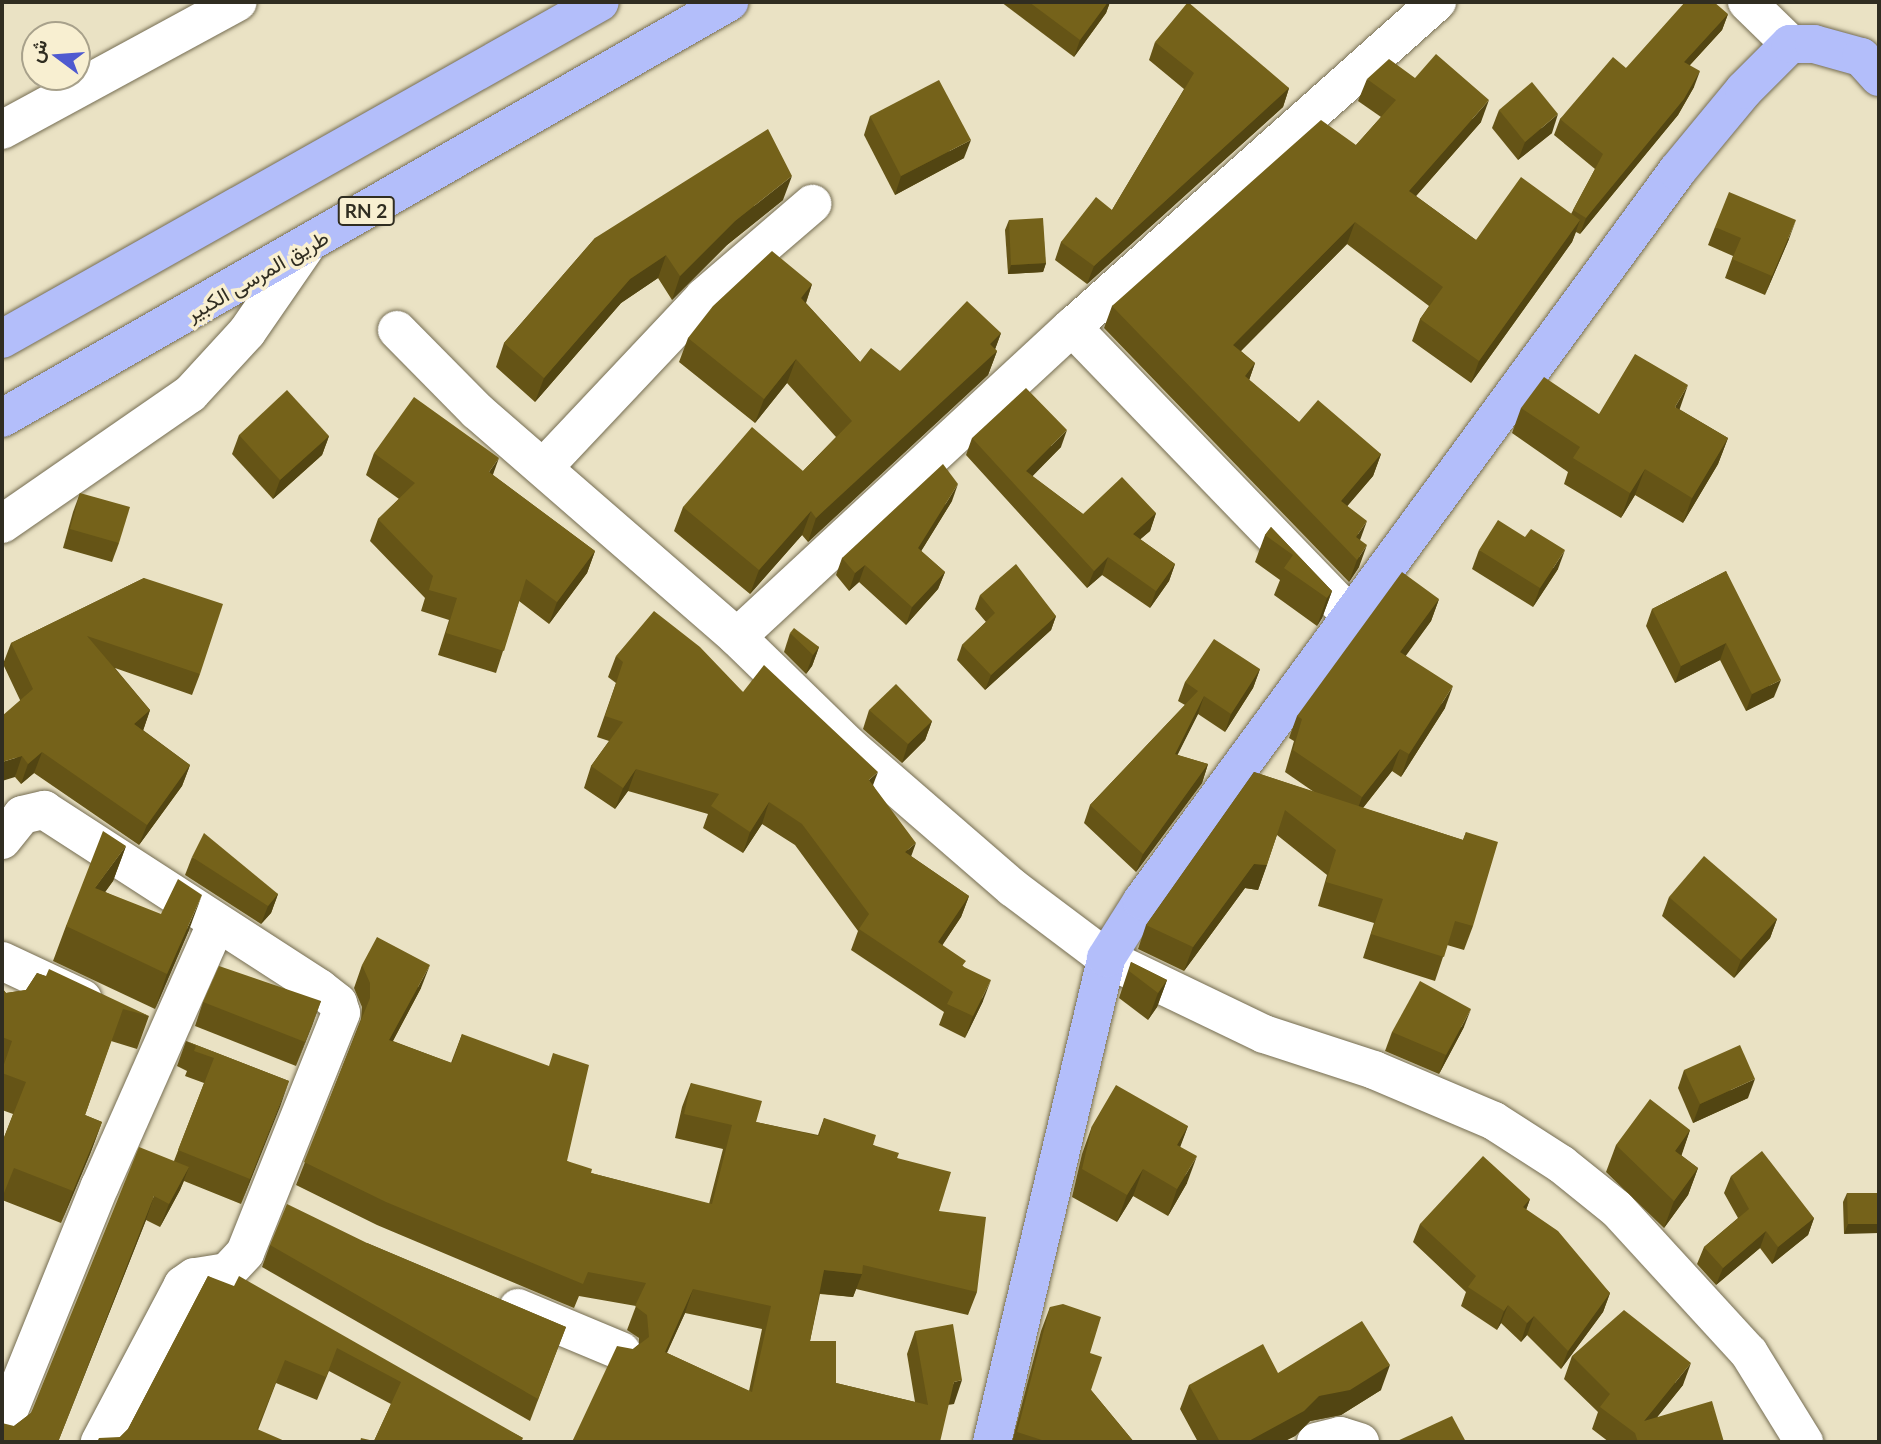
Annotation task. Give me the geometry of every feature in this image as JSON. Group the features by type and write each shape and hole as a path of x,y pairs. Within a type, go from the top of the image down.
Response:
{"main road":[{"path":"2,338 600,2"},
{"name":"طريق المرسى الكبير","path":"2,418 729,2"},
{"path":"992,1442 1105,958 1142,901 1677,171 1744,90 1790,44 1814,44 1861,57 1879,77"}],"street":[{"path":"2,130 238,2"},
{"path":"737,637 1072,327 1437,2"},
{"path":"1747,2 1790,44"},
{"path":"544,467 704,297 811,204"},
{"path":"2,524 190,394 247,332 305,247"},
{"path":"1072,327 1351,616"},
{"path":"397,330 477,411 737,637 849,746 1013,888 1105,958 1264,1034 1374,1070 1494,1121 1561,1164 1617,1209 1749,1353 1804,1442"},
{"path":"2,840 22,815 44,810 338,1003 341,1013 334,1037 294,1089 268,1196 245,1253 242,1281 194,1277 183,1285 100,1442"},
{"path":"2,1428 165,1038 216,924"},
{"path":"2,1004 9,965 165,1038 204,1053"},
{"path":"268,1196 301,1212"},
{"path":"482,1293 621,1351"},
{"path":"1316,1442 1340,1436 1360,1442"}],"building":[{"path":"1029,2 1108,2 1080,40"},
{"path":"1188,2 1289,88 1094,266 1061,242 1096,197 1112,210 1194,73 1155,42"},
{"path":"1685,2 1714,2 1728,14 1684,62 1700,71 1684,99 1586,218 1573,210 1603,154 1560,119 1613,57 1626,68"},
{"path":"1436,54 1489,100 1409,191 1476,240 1521,177 1580,220 1479,361 1420,319 1443,287 1355,222 1233,345 1255,363 1245,376 1299,422 1318,400 1381,454 1341,501 1367,521 1356,537 1367,545 1357,560 1112,306 1321,120 1356,145 1396,100 1367,79 1389,59 1415,78"},
{"path":"939,80 971,140 901,176 870,116"},
{"path":"1532,82 1558,114 1525,142 1499,110"},
{"path":"768,129 792,176 735,221 680,276 666,255 630,279 544,378 504,343 595,238"},
{"path":"1729,192 1796,220 1772,276 1732,259 1741,238 1715,227"},
{"path":"1043,218 1046,263 1011,265 1009,220"},
{"path":"772,251 812,284 801,298 860,362 871,348 900,371 967,301 1001,333 990,344 997,351 816,518 811,511 759,570 683,507 752,427 803,471 852,421 796,359 764,399 688,338 713,306"},
{"path":"1635,354 1688,385 1675,407 1728,438 1692,498 1645,469 1630,493 1573,458 1580,447 1521,408 1544,377 1599,414"},
{"path":"1026,388 1067,430 1026,471 1083,514 1122,477 1156,513 1133,534 1175,564 1156,591 1108,557 1094,571 972,438"},
{"path":"287,390 329,436 280,480 239,435"},
{"path":"414,397 499,458 489,472 595,551 557,602 526,579 504,651 446,633 457,598 429,590 433,576 378,519 415,483 374,453"},
{"path":"943,464 958,484 918,548 945,572 912,607 865,565 855,573 842,558"},
{"path":"80,493 130,507 119,543 70,529"},
{"path":"1498,520 1525,537 1531,529 1565,550 1540,588 1479,550"},
{"path":"1271,527 1332,591 1327,598 1284,568 1293,555 1265,535"},
{"path":"1016,564 1056,616 991,675 962,645 995,613 980,595"},
{"path":"1726,571 1781,680 1752,694 1726,643 1681,666 1652,609"},
{"path":"1402,572 1439,599 1400,652 1453,686 1409,754 1400,749 1362,797 1293,750 1302,719 1297,716"},
{"path":"144,578 223,604 200,674 87,636 150,710 134,724 190,765 147,825 42,752 28,764 22,756 2,762 2,716 33,689 11,643"},
{"path":"654,611 700,647 743,692 764,665 878,772 869,780 916,843 905,852 969,896 938,942 966,961 962,966 991,980 973,1016 947,1004 953,992 859,929 869,914 802,824 769,802 750,832 711,806 719,794 636,769 623,788 591,766 623,722 605,716 623,662 616,656"},
{"path":"794,628 819,647 813,655 790,633"},
{"path":"1214,639 1260,669 1231,714 1204,696 1175,754 1208,764 1143,854 1090,805 1198,691 1185,682"},
{"path":"896,684 932,721 908,744 869,710"},
{"path":"1254,772 1463,840 1466,832 1498,842 1473,926 1455,921 1444,957 1371,934 1383,899 1326,882 1336,850 1285,810 1267,865 1254,864 1193,947 1146,925"},
{"path":"103,831 126,846 95,888 161,914 178,879 202,895 167,974 66,926"},
{"path":"204,833 278,894 268,906 192,857"},
{"path":"1704,856 1777,919 1741,960 1669,897"},
{"path":"377,937 430,965 389,1040 452,1063 462,1034 549,1066 553,1053 589,1065 567,1161 592,1169 591,1173 712,1204 732,1125 684,1114 691,1083 762,1101 756,1122 819,1136 824,1118 876,1135 873,1145 899,1153 897,1158 951,1172 939,1211 986,1217 977,1292 863,1265 862,1274 824,1270 810,1341 836,1341 836,1383 928,1405 915,1331 953,1324 962,1380 954,1382 940,1442 572,1442 617,1346 633,1349 649,1337 647,1315 635,1306 646,1283 588,1272 583,1284 386,1202 304,1162 370,998 370,983 362,965","holes":["693,1289 771,1306 752,1392 665,1352"]},
{"path":"1131,962 1167,980 1158,993 1129,971"},
{"path":"219,966 321,1001 305,1042 203,1002"},
{"path":"49,969 149,1016 123,1009 85,1115 102,1122 73,1191 14,1168 2,1198 2,1139 26,1082 2,1073 12,1041 2,1037 2,988 6,993 26,990 37,973 46,976"},
{"path":"1420,981 1471,1009 1446,1055 1392,1032"},
{"path":"186,1041 289,1081 250,1179 178,1150 214,1058 194,1051 196,1046"},
{"path":"1740,1045 1755,1079 1700,1104 1684,1070"},
{"path":"1116,1085 1188,1126 1177,1145 1197,1156 1177,1189 1143,1169 1127,1195 1082,1169 1092,1126"},
{"path":"1650,1099 1690,1130 1675,1151 1698,1168 1674,1201 1616,1145"},
{"path":"139,1147 189,1167 169,1204 154,1196 58,1442 2,1442 2,1423 14,1426 31,1413"},
{"path":"1762,1151 1814,1218 1778,1247 1766,1231 1723,1268 1704,1247 1749,1209 1731,1176"},
{"path":"1483,1156 1530,1199 1523,1207 1558,1231 1610,1293 1568,1351 1534,1316 1527,1323 1508,1305 1504,1311 1468,1287 1476,1276 1420,1224"},
{"path":"1847,1193 1879,1193 1879,1224 1848,1224"},
{"path":"287,1204 367,1243 566,1327 538,1399 270,1245"},
{"path":"208,1276 234,1286 239,1276 523,1438 521,1442 360,1442 361,1438 374,1441 401,1382 337,1348 326,1377 285,1360 257,1429 287,1442 97,1442 99,1438 120,1437 128,1429"},
{"path":"1063,1304 1101,1317 1090,1353 1102,1357 1091,1390 1134,1442 1048,1442 1017,1432 1050,1307"},
{"path":"1624,1310 1691,1363 1644,1421 1712,1401 1724,1442 1638,1442 1635,1433 1600,1407 1610,1394 1572,1356"},
{"path":"1362,1321 1390,1365 1350,1390 1319,1396 1304,1411 1247,1442 1220,1442 1189,1385 1263,1344 1278,1373"},
{"path":"1452,1416 1466,1442 1395,1442"}]}
